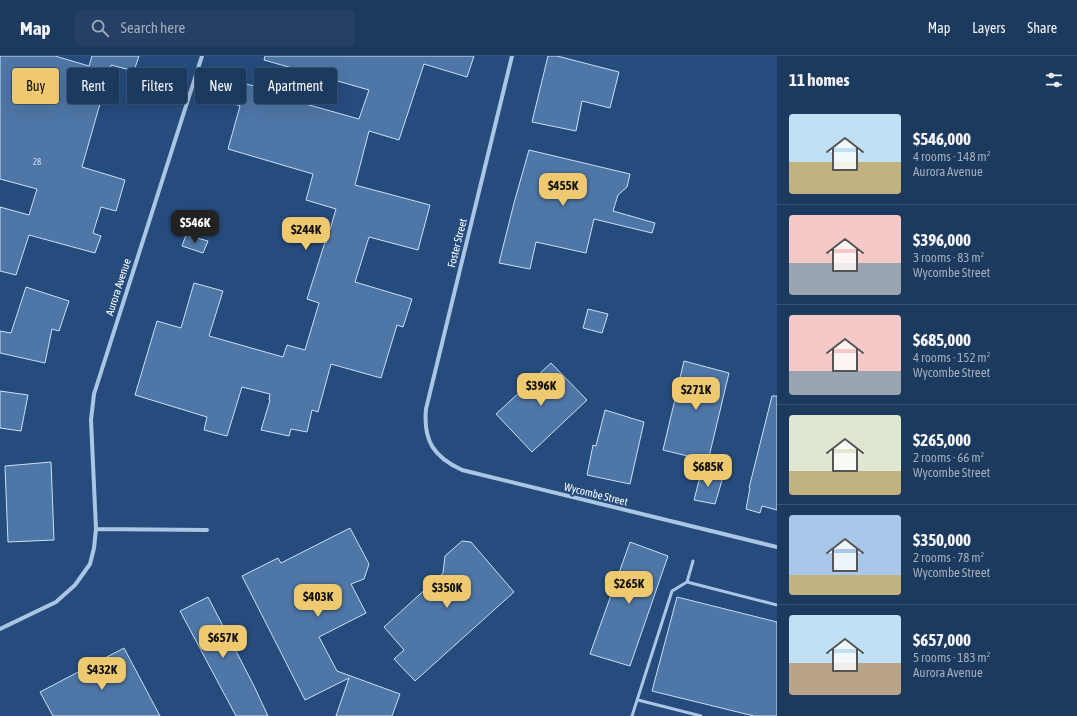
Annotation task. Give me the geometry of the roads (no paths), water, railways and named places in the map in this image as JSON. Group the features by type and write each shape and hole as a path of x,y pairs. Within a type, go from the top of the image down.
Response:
{"street":[{"name":"Aurora Avenue","path":"0,629 56,602 75,585 90,564 96,530 91,420 94,394 202,56"},
{"name":"Foster Street","path":"427,434 425,416 426,409 512,56"},
{"name":"Wycombe Street","path":"427,434 432,446 439,455 448,464 462,470 777,546"},
{"path":"96,530 207,530"}],"lane":[{"path":"632,716 672,591 687,582 693,561"},
{"path":"687,582 777,605"},
{"path":"638,700 701,716"}]}
